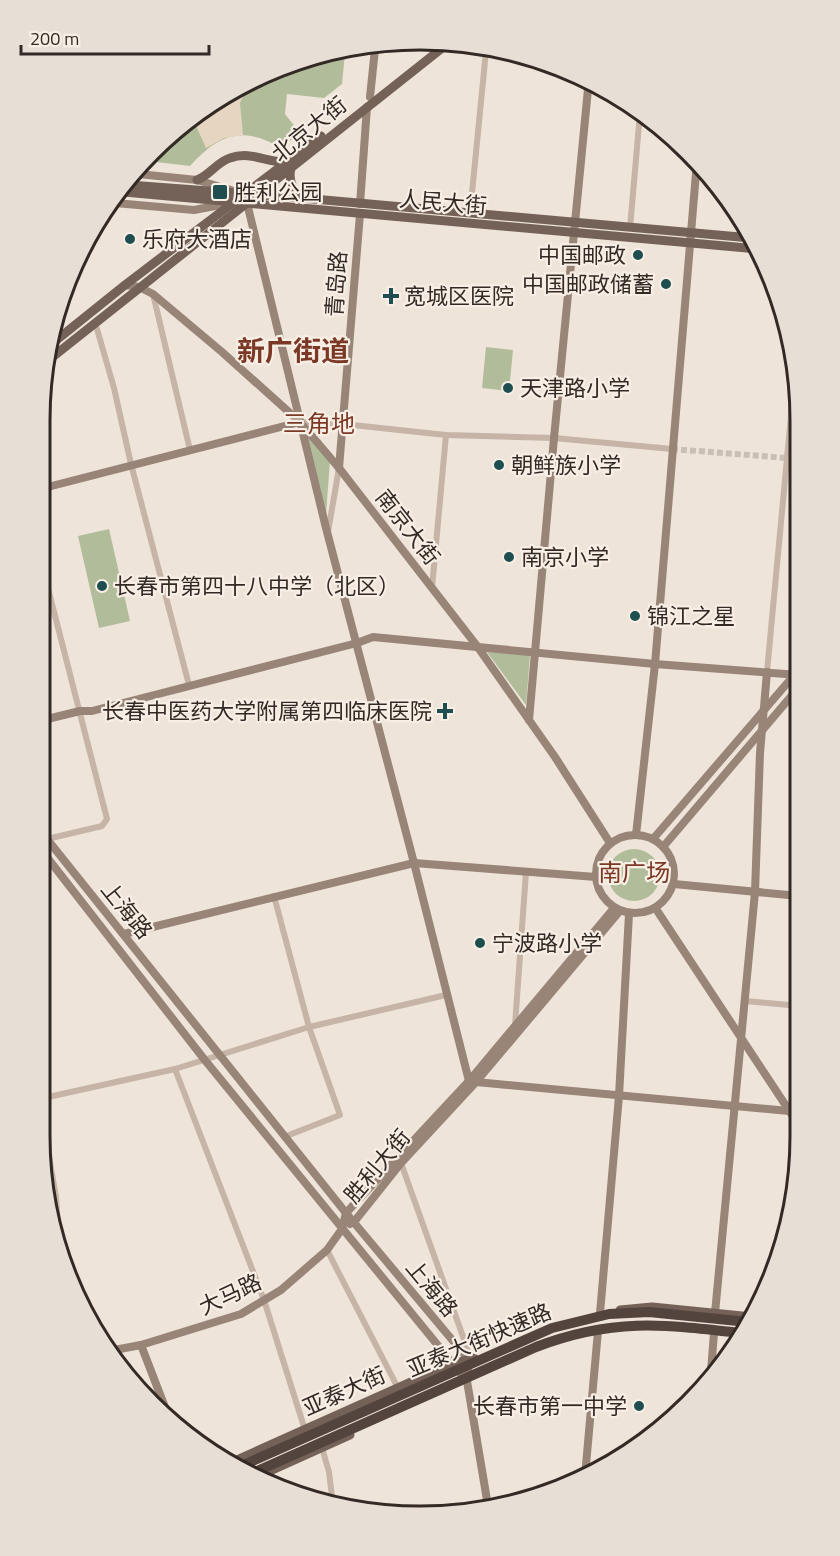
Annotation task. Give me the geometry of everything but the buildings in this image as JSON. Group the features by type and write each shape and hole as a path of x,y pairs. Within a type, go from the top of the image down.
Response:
{"highway":[{"name":"亚泰大街快速路","path":"247,1463 552,1328 609,1314 649,1312 741,1321"},
{"name":"亚泰大街快速路","path":"260,1470 557,1339 582,1331 633,1324 668,1324 733,1333"},
{"path":"695,1328 731,1338"}],"main road":[{"name":"北京大街","path":"56,354 370,97 431,50"},
{"name":"北京大街","path":"246,199 257,195 289,165 440,50"},
{"path":"370,97 375,53"},
{"path":"529,720 588,90"},
{"path":"360,204 367,107"},
{"path":"197,180 204,177 218,164 237,156 251,155 289,165 294,188 302,198"},
{"path":"636,834 655,664 696,173"},
{"path":"142,174 197,180 246,199 328,536 414,862 446,995 472,1081 790,1111"},
{"name":"人民大街","path":"133,185 360,214 748,248"},
{"name":"人民大街","path":"127,192 234,202 246,199"},
{"name":"人民大街","path":"257,195 742,237"},
{"path":"119,203 194,210 234,202"},
{"path":"59,338 234,202"},
{"name":"青岛路","path":"339,468 360,214"},
{"name":"南京大街","path":"125,285 139,287 153,294 300,422 339,468 477,646 610,843"},
{"path":"50,486 300,422"},
{"path":"50,718 80,711 92,711 373,637 655,664 790,673"},
{"path":"715,1313 755,892 767,672"},
{"path":"653,839 790,682"},
{"path":"663,847 790,698"},
{"path":"636,834 653,839 663,847 673,864 674,884 665,900 656,909 639,915 616,910 596,888 599,855 610,843 621,837 636,834"},
{"name":"上海路","path":"50,843 284,1137 469,1360"},
{"name":"上海路","path":"50,861 204,1059 466,1381"},
{"path":"124,934 414,862 596,877"},
{"path":"674,884 790,895"},
{"path":"656,909 790,1111"},
{"name":"胜利大街","path":"342,1229 346,1213 472,1081 515,1025 616,910"},
{"name":"胜利大街","path":"342,1229 354,1222 401,1163 616,910"},
{"path":"600,1313 619,1096 629,914"},
{"name":"大马路","path":"117,1349 141,1345 241,1314 281,1290 327,1250 342,1229"},
{"name":"亚泰大街","path":"239,1459 451,1364 469,1360 572,1318 652,1307 744,1316"},
{"name":"亚泰大街","path":"266,1473 544,1346 598,1331 648,1327 733,1334"},
{"path":"586,1467 598,1331"},
{"path":"711,1365 714,1333"},
{"path":"141,1345 163,1403"},
{"path":"469,1360 466,1381 487,1500"}],"street":[{"path":"470,213 486,56"},
{"path":"630,228 639,121"},
{"path":"153,294 189,450"},
{"path":"95,322 114,388 131,464 189,685"},
{"path":"300,422 343,424 446,435 554,438 672,449"},
{"path":"767,672 790,427"},
{"path":"432,588 446,435"},
{"name":"青岛路","path":"328,536 339,468"},
{"path":"50,596 107,815 106,823 102,826 50,838"},
{"path":"515,1025 526,872"},
{"path":"274,896 309,1027 340,1115 284,1137"},
{"path":"50,1096 175,1068 309,1027 446,995"},
{"path":"746,1001 790,1005"},
{"path":"175,1068 264,1300 304,1430"},
{"path":"401,1163 466,1345 469,1360"},
{"path":"327,1250 398,1388"},
{"path":"322,1448 329,1472 332,1496"}],"green space":[{"name":"胜利公园","path":"345,58 342,84 324,98 287,94 285,114 300,133 281,148 254,137 232,136 211,146 190,166 154,162 194,126 235,99 301,69"},
{"path":"486,347 513,350 509,391 482,388"},
{"path":"301,426 330,460 326,515"},
{"path":"109,529 130,621 99,628 78,536"},
{"path":"487,652 530,655 526,705"},
{"path":"634,849 644,851 652,857 658,865 660,875 658,885 652,893 644,899 634,901 624,899 616,893 610,885 608,875 610,865 616,857 624,851"}],"shaded area":[{"path":"244,94 240,103 243,135 224,138 206,148 196,125"}],"tunnel":[{"path":"672,449 787,458"}],"place":[{"name":"胜利公园","path":"220,192"},
{"name":"乐府大酒店","path":"130,239"},
{"name":"中国邮政","path":"638,255"},
{"name":"中国邮政储蓄","path":"666,284"},
{"name":"宽城区医院","path":"391,296"},
{"name":"天津路小学","path":"508,388"},
{"name":"朝鲜族小学","path":"499,465"},
{"name":"南京小学","path":"509,557"},
{"name":"长春市第四十八中学（北区）","path":"102,586"},
{"name":"锦江之星","path":"635,616"},
{"name":"长春中医药大学附属第四临床医院","path":"445,711"},
{"name":"宁波路小学","path":"480,943"},
{"name":"长春市第一中学","path":"639,1406"}],"district":[{"name":"新广街道","path":"293,350"},
{"name":"三角地","path":"319,423"},
{"name":"南广场","path":"634,872"}]}
